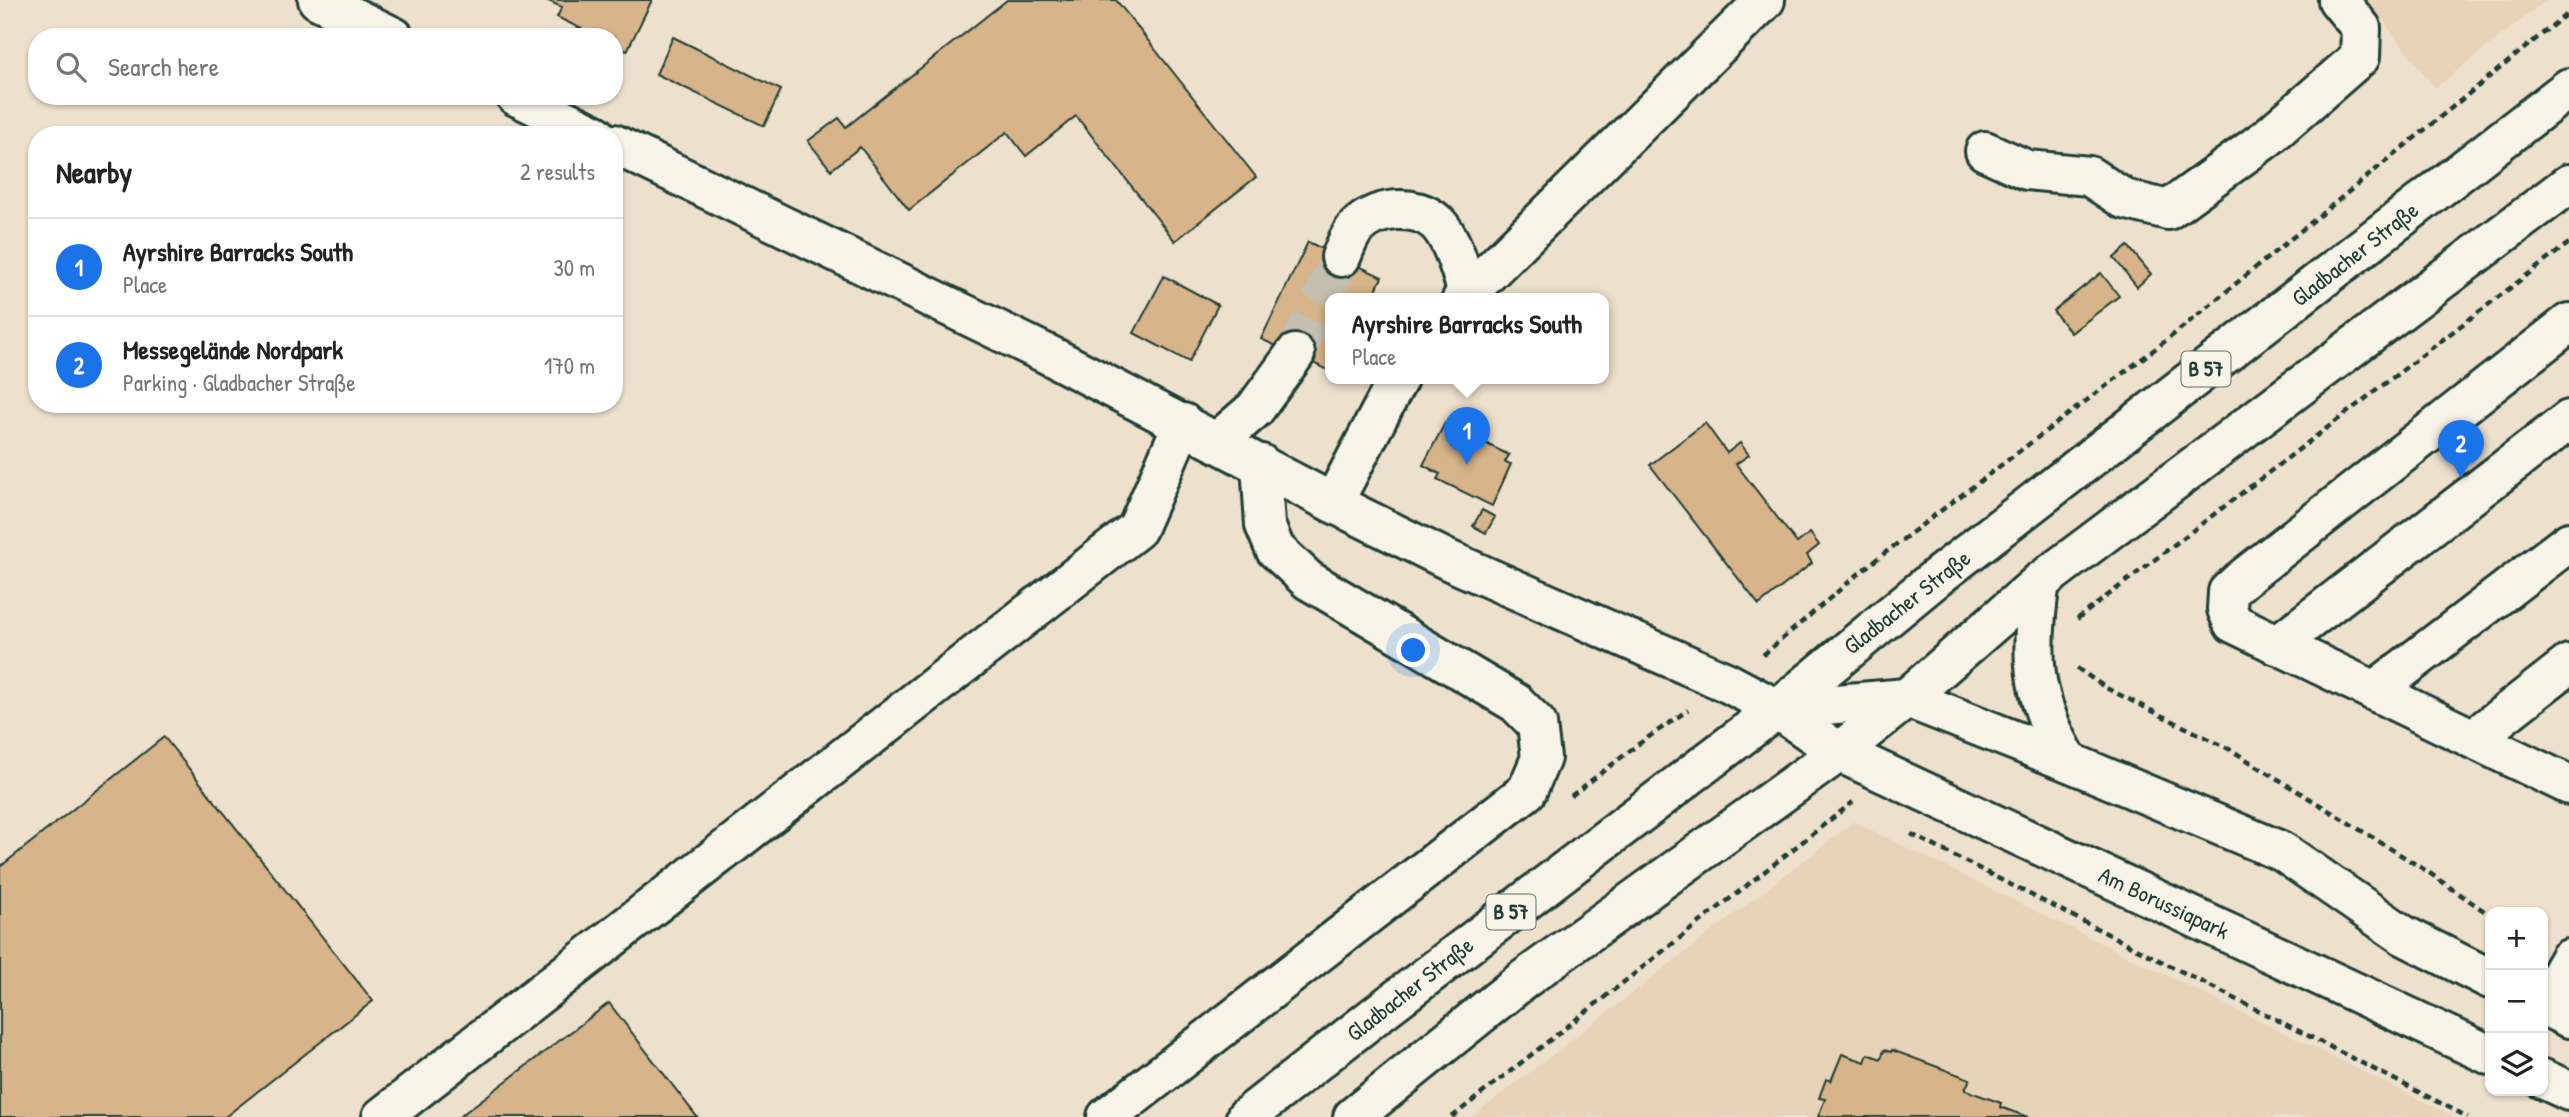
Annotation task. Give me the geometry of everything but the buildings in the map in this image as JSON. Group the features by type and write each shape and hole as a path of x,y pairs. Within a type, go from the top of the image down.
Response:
{"main road":[{"path":"318,0 376,28"},
{"path":"1468,293 1765,0"},
{"path":"1985,151 2027,170 2089,176 2124,198 2168,210 2267,138 2360,57 2361,28 2338,0"},
{"name":"Gladbacher Straße","path":"1246,1117 1777,709 1937,578 2569,88"},
{"path":"534,105 578,126"},
{"name":"Am Borussiapark","path":"623,148 1049,355 1448,560 1728,683 1777,709 1839,752 2485,1053"},
{"name":"B 57","path":"1353,1117 1523,980 1839,752 1907,698 2040,582 2569,184"},
{"path":"1341,257 1356,228 1372,217 1387,210 1423,214 1438,224 1457,258 1464,293"},
{"path":"2568,784 2232,623 2227,609 2228,593 2241,580 2569,323"},
{"path":"1218,441 1255,409 1295,354"},
{"path":"1333,503 1395,384"},
{"path":"2277,645 2569,420"},
{"path":"382,1117 1137,529 1183,423"},
{"path":"1107,1117 1527,791 1541,758 1537,724 1516,703 1308,580 1275,550 1265,525 1261,464"},
{"path":"2374,691 2569,542"},
{"path":"2040,582 2034,622 2036,679 2041,704 2052,732 2069,762"},
{"path":"2473,738 2569,664"},
{"path":"1777,709 1907,698 2069,762 2283,852 2403,935 2485,976"},
{"path":"2548,996 2569,958"},
{"path":"2548,1008 2569,1018"},
{"path":"2548,1081 2569,1091"}],"path":[{"path":"1640,743 1728,683 1869,565 2168,339 2569,12"},
{"path":"2070,624 2569,243"},
{"path":"2073,666 2106,688 2231,750 2425,870 2485,912"},
{"path":"1452,1117 1886,774"},
{"path":"1851,804 1864,810"},
{"path":"1900,829 2468,1117"}],"shaded area":[{"path":"2367,0 2546,0 2435,88"},
{"path":"1854,822 2455,1117 1472,1117"}],"tunnel":[{"path":"1295,354 1341,257"}],"place":[{"name":"Ayrshire Barracks South","path":"1467,465"},
{"name":"Messegelände Nordpark","path":"2461,478"}]}
